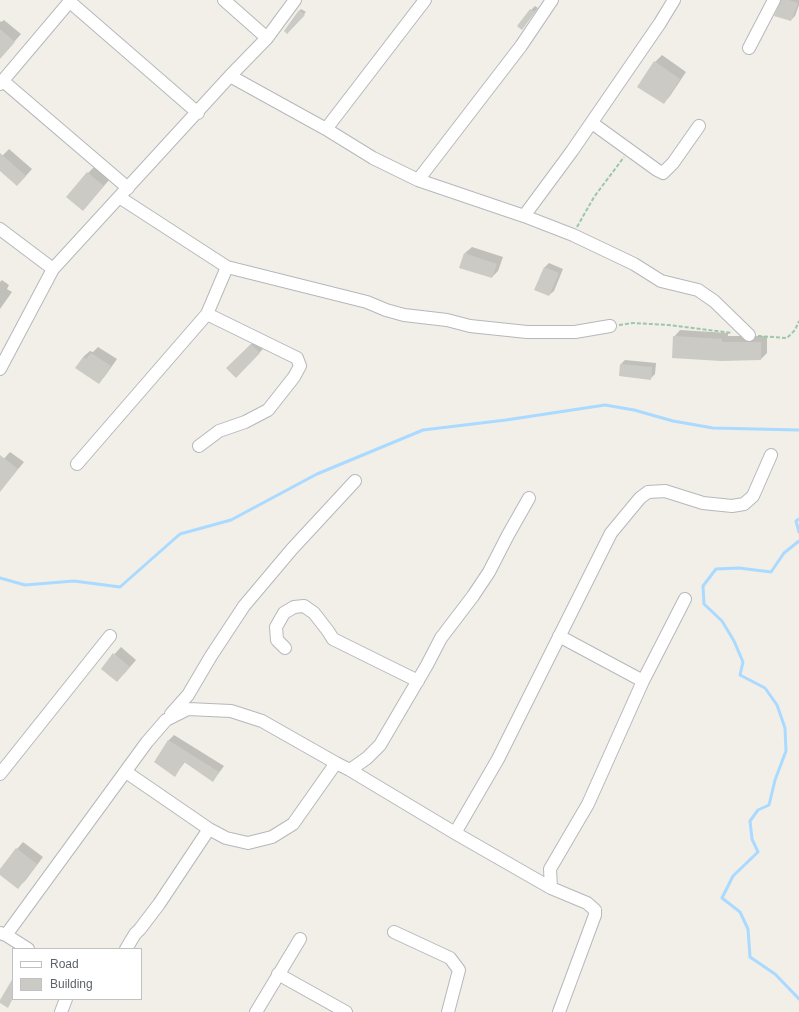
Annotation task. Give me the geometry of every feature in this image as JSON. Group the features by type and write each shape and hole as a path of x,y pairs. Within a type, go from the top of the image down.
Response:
{"street":[{"path":"224,0 267,38"},
{"path":"0,370 53,268 198,113 230,76 267,38 295,0"},
{"path":"326,129 425,0"},
{"path":"418,180 521,46 552,0"},
{"path":"524,216 592,124 674,0"},
{"path":"749,48 774,0"},
{"path":"128,188 1,82 71,1 198,113"},
{"path":"230,76 326,129 372,158 418,180 524,216 573,235 634,264 661,281 698,290 714,301 749,335"},
{"path":"592,124 663,173 673,163 699,126"},
{"path":"119,197 227,267 367,302 386,310 404,315 447,320 470,326 527,332 575,332 610,326"},
{"path":"0,229 53,268"},
{"path":"77,464 207,314 227,267"},
{"path":"199,446 219,431 245,422 268,410 294,377 300,366 297,358 207,314"},
{"path":"455,833 498,759 611,533 640,498 648,492 665,491 703,503 732,506 744,504 753,496 771,455"},
{"path":"26,948 3,934 147,742 188,695 211,656 244,606 292,550 355,481"},
{"path":"350,770 367,758 380,745 418,681 441,638 489,572 529,498"},
{"path":"532,877 550,869 588,804 643,681 685,599"},
{"path":"285,648 277,640 276,627 284,613 294,607 304,606 314,613 333,639 418,681"},
{"path":"0,774 110,636"},
{"path":"559,636 643,681"},
{"path":"166,720 188,709 231,711 262,721 350,770 532,877 552,888 587,903 595,910 595,915 559,1012"},
{"path":"126,772 209,830 226,838 248,843 272,837 293,824 336,763"},
{"path":"127,948 132,938 159,904 209,830"},
{"path":"550,869 552,888"},
{"path":"394,932 450,958 458,970 448,1012"},
{"path":"256,1012 300,939"},
{"path":"278,974 346,1012"},
{"path":"61,1012 66,1000"}],"path":[{"path":"573,235 594,196 629,150"},
{"path":"610,326 634,322 669,325 716,332 787,338 795,330 799,321"}],"building":[{"path":"781,0 789,0 798,3 791,21 774,16"},
{"path":"530,9 535,12 522,30 517,26"},
{"path":"299,10 305,15 287,34 284,31"},
{"path":"0,29 15,42 0,59"},
{"path":"654,61 680,79 664,104 637,87"},
{"path":"0,153 26,176 17,186 0,171"},
{"path":"87,172 104,186 83,211 66,197"},
{"path":"464,253 497,264 492,278 459,268"},
{"path":"544,267 559,273 549,296 534,290"},
{"path":"673,336 722,339 722,342 761,342 761,360 721,361 672,358"},
{"path":"251,344 260,353 236,378 226,368"},
{"path":"91,353 111,366 99,384 75,368 83,357 86,359"},
{"path":"620,364 652,367 651,380 619,376"},
{"path":"0,455 18,469 0,492"},
{"path":"113,653 130,667 117,682 101,669"},
{"path":"168,740 219,772 213,782 184,762 175,777 154,762"},
{"path":"16,848 37,864 18,889 0,875 0,869"},
{"path":"12,980 12,1000 8,1008 0,1003 0,1000"}],"waterway":[{"path":"0,578 25,585 74,581 120,587 180,534 231,520 317,474 423,430 506,420 605,405 634,410 673,421 713,428 799,430"},
{"path":"799,519 796,521 799,532"},
{"path":"799,541 784,553 771,572 739,568 716,569 703,586 704,604 722,621 734,641 743,662 740,675 765,688 777,705 785,728 786,751 775,780 769,805 758,810 750,821 752,839 758,852 733,876 722,898 740,912 748,929 750,957 775,974 799,999"}]}
